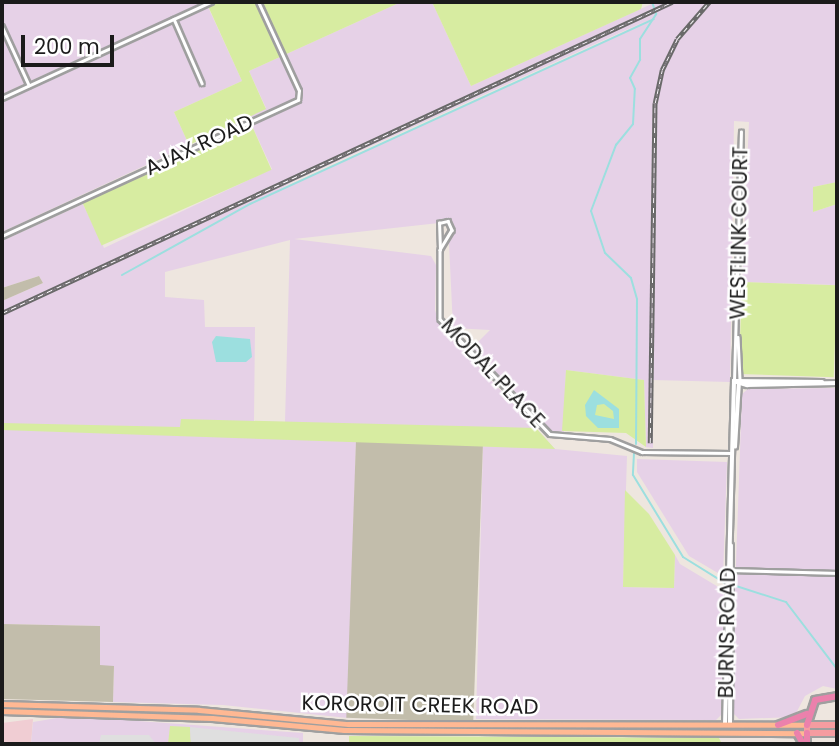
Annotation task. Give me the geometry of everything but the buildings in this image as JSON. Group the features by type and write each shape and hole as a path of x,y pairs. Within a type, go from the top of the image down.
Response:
{"highway":[{"path":"805,744 807,714 818,698 837,696"},
{"path":"778,725 807,714"},
{"name":"KOROROIT CREEK ROAD","path":"807,729 837,725"},
{"name":"KOROROIT CREEK ROAD","path":"807,729 837,733"},
{"path":"797,733 805,744"}],"main road":[{"name":"KOROROIT CREEK ROAD","path":"2,704 355,727 622,729 778,725 807,729"},
{"name":"KOROROIT CREEK ROAD","path":"2,711 79,710"},
{"name":"KOROROIT CREEK ROAD","path":"727,728 797,733 807,729"}],"street":[{"path":"2,98 211,2"},
{"name":"AJAX ROAD","path":"2,236 299,99 258,2"},
{"path":"173,19 202,83"},
{"path":"2,26 29,85"},
{"name":"WESTLINK COURT","path":"734,381 741,132"},
{"name":"MODAL PLACE","path":"440,250 452,230 448,221 439,223 440,319 550,434 606,438 645,453 734,453"},
{"path":"433,223 439,223"},
{"name":"WESTLINK COURT","path":"737,334 739,382"},
{"path":"734,381 837,383"},
{"name":"BURNS ROAD","path":"727,728 734,381"},
{"name":"BURNS ROAD","path":"734,453 739,382"},
{"path":"730,570 837,573"}],"shaded area":[{"path":"2,2 218,2 208,7 242,81 174,112 189,145 2,232 2,102 139,39 153,66 136,33 2,94"},
{"path":"401,2 432,2 471,86 656,2 837,2 837,182 813,187 813,212 837,204 837,285 742,282 749,122 734,121 730,382 653,380 653,448 646,447 644,380 566,370 564,432 548,431 472,348 490,330 453,328 448,222 294,239 431,256 436,265 435,310 439,324 555,449 627,456 623,587 674,588 675,555 680,564 725,591 721,715 716,720 476,719 483,444 356,441 348,718 223,705 113,702 114,666 100,666 100,626 2,624 2,301 43,283 39,276 2,288 2,241 83,204 104,248 272,169 248,117 266,108 249,71","holes":["650,19 563,61 278,190 292,182","290,240 285,422 254,421 255,327 205,327 204,300 165,297 165,272"]},
{"path":"39,276 43,283 2,301 2,288"},
{"path":"837,388 837,689 823,686 805,696 794,717 739,719 734,714 734,620 742,394 748,389"},
{"path":"356,440 483,444 473,722 346,718"},
{"path":"637,459 727,462 723,576 689,556 637,472"},
{"path":"2,624 100,626 100,665 114,666 113,702 2,699"},
{"path":"69,716 303,733 303,744 31,744 33,722"},
{"path":"33,719 31,744 2,744 2,723"},
{"path":"190,727 299,738 299,744 191,744"},
{"path":"101,735 149,735 156,744 99,744"}],"green space":[{"path":"218,2 401,2 249,71 266,109 189,145 174,112 242,81 208,6"},
{"path":"432,2 643,2 641,9 471,86"},
{"path":"252,126 272,170 102,246 82,202"},
{"path":"837,182 837,204 813,212 813,187"},
{"path":"742,282 837,285 834,377 739,374"},
{"path":"566,370 644,380 646,447 626,433 562,431"},
{"path":"181,419 536,428 555,449 2,430 2,423 180,427"},
{"path":"625,490 649,514 675,555 674,588 623,587"},
{"path":"170,726 190,727 191,744 168,744"},
{"path":"349,736 719,738 722,744 349,744"}],"water":[{"path":"216,336 250,339 252,357 246,362 216,362 212,342"},
{"path":"594,390 619,409 619,428 598,428 586,416 585,405","holes":["604,404 613,411 614,419 595,415 597,405"]}],"waterway":[{"path":"636,444 637,299 631,278 605,253 591,211 616,145 633,124 635,89 630,78 640,60 640,39 656,14 652,2"},
{"path":"122,275 250,204 654,19"},
{"path":"634,453 633,475 683,557 725,583"},
{"path":"733,585 786,602 837,669"}],"railway":[{"path":"2,313 672,2"},
{"path":"650,443 655,103 662,70 677,39 709,2"}]}
